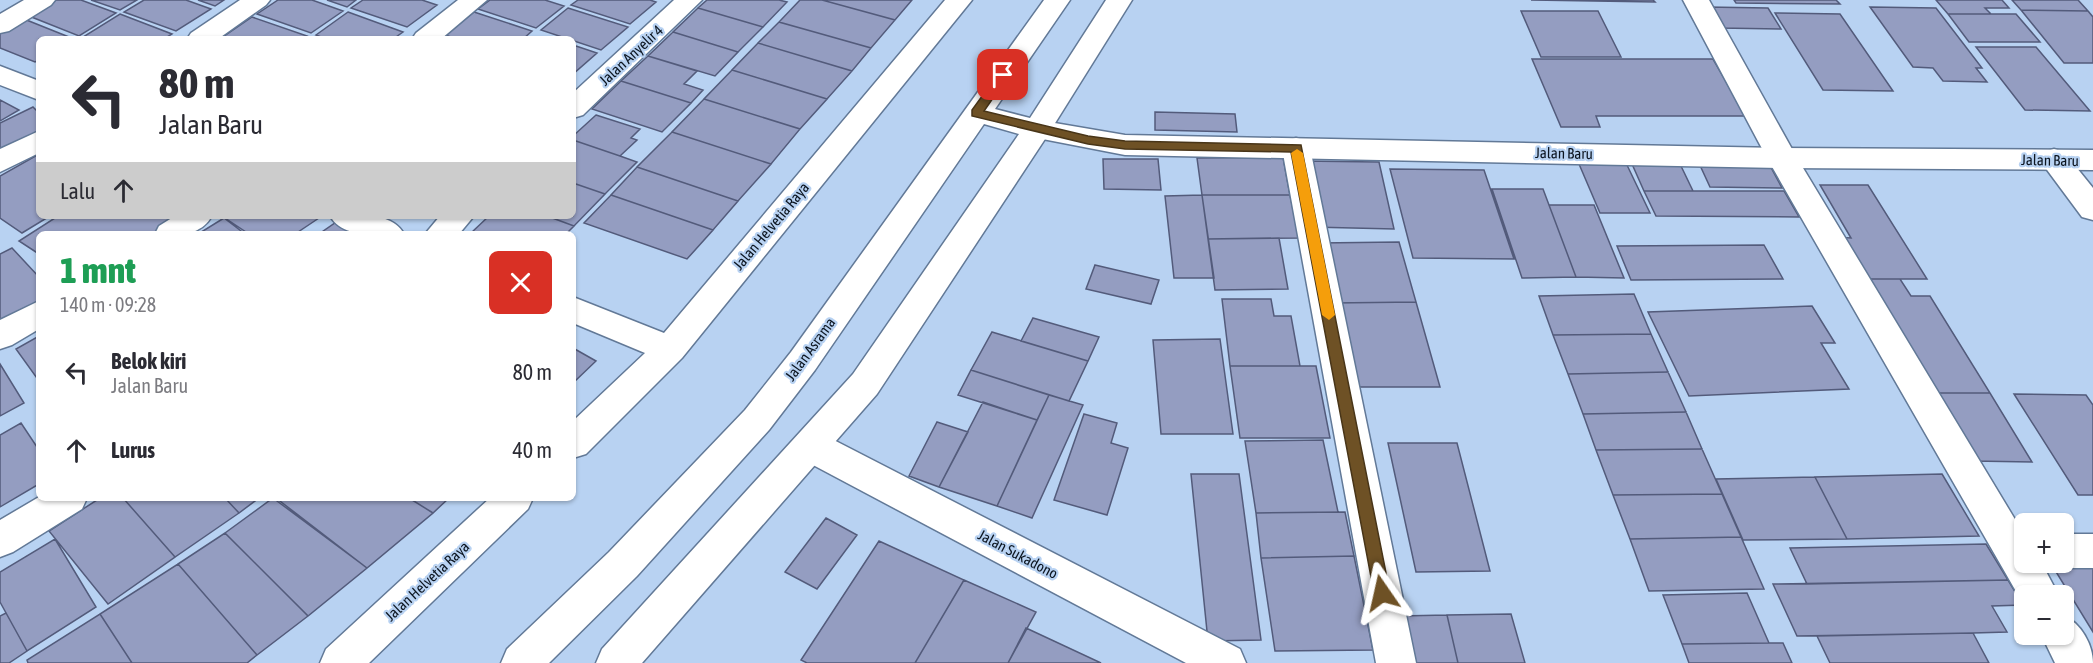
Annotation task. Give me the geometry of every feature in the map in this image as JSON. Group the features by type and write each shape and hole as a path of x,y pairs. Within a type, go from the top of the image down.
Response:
{"main road":[{"path":"0,25 42,0"},
{"path":"204,36 257,0"},
{"path":"429,36 474,0"},
{"name":"Jalan Anyelir 4","path":"576,106 689,0"},
{"name":"Jalan Helvetia Raya","path":"576,440 670,349 959,0"},
{"name":"Jalan Asrama","path":"521,663 623,564 758,420 1058,0"},
{"path":"616,663 865,384 1037,129 1119,0"},
{"path":"1696,0 1782,158 2014,541"},
{"path":"0,75 36,90"},
{"name":"Jalan Baru","path":"976,113 1088,140 1125,145 1782,158 2093,160"},
{"path":"0,162 36,143"},
{"path":"1296,148 1396,663"},
{"path":"2054,159 2093,209"},
{"path":"174,231 192,219"},
{"path":"352,219 381,231"},
{"path":"443,231 456,219"},
{"path":"576,310 670,349"},
{"path":"0,336 36,316"},
{"name":"Jalan Sukadono","path":"811,446 1226,663"},
{"path":"0,540 64,501"},
{"name":"Jalan Helvetia Raya","path":"340,663 512,501"},
{"path":"2074,551 2093,551"},
{"path":"2067,645 2077,663"}],"building":[{"path":"56,0 81,0 116,13 79,36 29,16"},
{"path":"91,0 137,0 120,10"},
{"path":"144,0 186,0 211,9 176,31 124,12"},
{"path":"198,0 224,0 215,6"},
{"path":"278,0 312,0 343,11 311,33 257,14"},
{"path":"327,0 356,0 347,7"},
{"path":"363,0 422,0 437,5 407,27 351,8"},
{"path":"490,0 545,0 564,6 536,28 478,9"},
{"path":"578,0 650,0 656,2 630,24 571,5"},
{"path":"707,0 787,2 763,27 698,8"},
{"path":"800,0 822,0 895,20 871,48 779,22"},
{"path":"822,0 912,0 895,20"},
{"path":"1531,0 1653,0 1655,2"},
{"path":"1734,0 1836,0 1840,4 1736,3"},
{"path":"1936,0 2002,0 2009,8 1985,8 1991,14 1948,14"},
{"path":"2012,0 2078,0 2088,11 2021,10"},
{"path":"1706,7 1768,8 1781,29 1719,28"},
{"path":"1870,7 1936,8 1982,68 1976,68 1987,82 1943,81 1933,68 1913,67"},
{"path":"568,8 628,27 601,50 576,42 576,36 559,36 541,30"},
{"path":"698,8 763,27 738,52 673,32"},
{"path":"2021,10 2088,11 2093,17 2093,63 2064,63"},
{"path":"1521,11 1598,11 1621,57 1541,57"},
{"path":"348,12 403,32 397,36 316,35"},
{"path":"474,12 532,31 526,36 445,35"},
{"path":"1775,13 1840,14 1893,91 1823,90"},
{"path":"120,14 172,34 169,36 85,36"},
{"path":"1948,14 2016,14 2040,42 1969,42"},
{"path":"252,17 307,36 224,36"},
{"path":"24,19 66,36 36,36 35,62 0,48 0,33"},
{"path":"779,22 871,48 852,71 758,43"},
{"path":"673,32 738,52 715,76 648,56"},
{"path":"758,43 852,71 827,99 732,70"},
{"path":"576,46 597,53 576,71"},
{"path":"1976,47 2036,47 2090,111 2025,110"},
{"path":"648,56 697,71 684,84 703,90 691,103 621,81"},
{"path":"1532,59 1713,59 1746,116 1596,116 1600,127 1561,127"},
{"path":"732,70 827,99 800,129 704,99"},
{"path":"621,81 691,103 662,132 592,109"},
{"path":"704,99 800,129 771,164 672,132"},
{"path":"0,100 19,110 0,121"},
{"path":"33,107 36,110 36,139 0,157 0,123"},
{"path":"1155,112 1235,114 1237,132 1155,130"},
{"path":"596,115 640,129 631,138 637,140 620,156 576,141 576,133"},
{"path":"672,132 771,164 738,201 637,167"},
{"path":"576,141 637,162 605,194 576,184"},
{"path":"36,156 36,219 45,219 22,233 0,218 0,176"},
{"path":"1283,157 1290,195 1202,195 1197,158"},
{"path":"1103,159 1158,159 1161,190 1104,189"},
{"path":"1300,161 1379,162 1394,229 1311,227"},
{"path":"1698,161 1768,162 1782,188 1710,187"},
{"path":"1626,163 1650,213 1600,213 1579,164"},
{"path":"1632,164 1680,164 1693,191 1644,191"},
{"path":"637,167 738,201 713,230 611,195"},
{"path":"1390,169 1484,170 1514,259 1413,258"},
{"path":"576,184 605,194 574,226 555,219 576,219"},
{"path":"1820,185 1868,185 1927,279 1866,279 1835,237 1851,238"},
{"path":"1492,189 1543,189 1576,277 1522,278"},
{"path":"1644,191 1784,191 1799,217 1656,216"},
{"path":"611,195 713,230 687,259 584,223"},
{"path":"1202,195 1214,278 1174,278 1165,196"},
{"path":"1202,195 1290,195 1299,238 1208,239"},
{"path":"1549,205 1594,205 1624,278 1576,277"},
{"path":"53,219 183,219 165,231 36,231 36,252 19,241"},
{"path":"225,219 241,231 203,231"},
{"path":"226,219 318,219 300,231 244,231"},
{"path":"341,219 350,219 369,231 323,231"},
{"path":"486,219 555,219 574,226 569,231 473,231"},
{"path":"1279,238 1288,289 1215,290 1208,239"},
{"path":"1399,242 1416,302 1333,303 1319,243"},
{"path":"1764,245 1783,279 1631,280 1617,246"},
{"path":"12,248 36,274 36,305 0,324 0,254"},
{"path":"1095,265 1159,280 1151,304 1086,289"},
{"path":"1866,279 1900,279 1911,296 1930,296 1990,393 1933,393"},
{"path":"1634,294 1651,334 1553,335 1539,296"},
{"path":"1222,299 1271,299 1274,316 1291,316 1300,366 1230,366"},
{"path":"1416,302 1440,387 1352,387 1333,303"},
{"path":"1812,306 1835,343 1821,343 1849,389 1689,396 1648,312"},
{"path":"1033,318 1099,337 1088,361 1021,341"},
{"path":"992,332 1088,361 1069,401 971,370"},
{"path":"1651,334 1668,372 1568,374 1553,335"},
{"path":"36,338 36,377 16,349"},
{"path":"1220,339 1233,434 1161,434 1153,340"},
{"path":"576,350 596,361 576,380"},
{"path":"0,364 24,403 0,416"},
{"path":"1230,366 1316,366 1330,438 1240,438"},
{"path":"971,370 1049,395 1037,420 958,395"},
{"path":"1668,372 1686,412 1583,414 1568,374"},
{"path":"1933,393 1990,393 2032,462 1972,461"},
{"path":"2014,394 2086,395 2093,405 2093,495 2078,495"},
{"path":"1049,395 1083,405 1032,518 997,506"},
{"path":"983,402 1037,420 997,506 939,487"},
{"path":"1686,412 1702,449 1596,450 1583,414"},
{"path":"1084,414 1117,423 1111,443 1128,448 1107,515 1054,500"},
{"path":"937,422 968,432 939,487 909,476"},
{"path":"21,423 36,446 36,486 0,507 0,435"},
{"path":"1323,440 1338,512 1256,513 1245,441"},
{"path":"1388,443 1457,443 1490,571 1416,572"},
{"path":"1702,449 1722,494 1613,495 1596,450"},
{"path":"1191,474 1239,474 1261,640 1208,641"},
{"path":"1942,474 1979,536 1847,539 1815,477"},
{"path":"1815,477 1847,539 1743,540 1716,479"},
{"path":"1722,494 1741,537 1630,539 1613,495"},
{"path":"95,501 126,501 175,557 108,604 49,531"},
{"path":"126,501 228,501 239,513 175,557"},
{"path":"228,501 255,501 239,513"},
{"path":"269,501 277,501 367,568 308,616 225,533"},
{"path":"280,501 414,501 433,513 367,568"},
{"path":"414,501 446,501 433,513"},
{"path":"1345,512 1354,556 1261,558 1256,513"},
{"path":"826,518 857,535 817,589 785,572"},
{"path":"225,533 308,616 257,655 178,564"},
{"path":"1741,537 1764,589 1649,591 1630,539"},
{"path":"55,539 96,607 27,651 0,602 0,572"},
{"path":"879,541 964,580 915,663 807,663 801,660"},
{"path":"1986,544 2008,580 1807,584 1790,548"},
{"path":"1354,556 1373,650 1275,651 1261,558"},
{"path":"2074,562 2093,562 2093,632 2074,601 2074,585 2064,585 2057,573 2074,573"},
{"path":"178,564 257,655 247,663 132,663 100,614"},
{"path":"964,580 1036,612 1008,663 915,663"},
{"path":"2008,580 2014,590 2014,605 1992,606 2007,632 1797,636 1773,584"},
{"path":"1747,593 1769,643 1682,644 1663,595"},
{"path":"6,613 27,651 9,663 0,663 0,616"},
{"path":"100,614 132,663 28,663 27,660"},
{"path":"1511,614 1525,663 1458,663 1447,615"},
{"path":"1447,615 1458,663 1410,663 1400,616"},
{"path":"1026,628 1101,663 1008,663"},
{"path":"1973,633 1989,663 1830,663 1817,636"},
{"path":"1783,643 1792,663 1689,663 1682,644"}],"slow traffic":[{"path":"1297,153 1329,315"}],"route":[{"path":"1003,75 976,113 1088,140 1125,145 1296,148 1382,593"}]}
